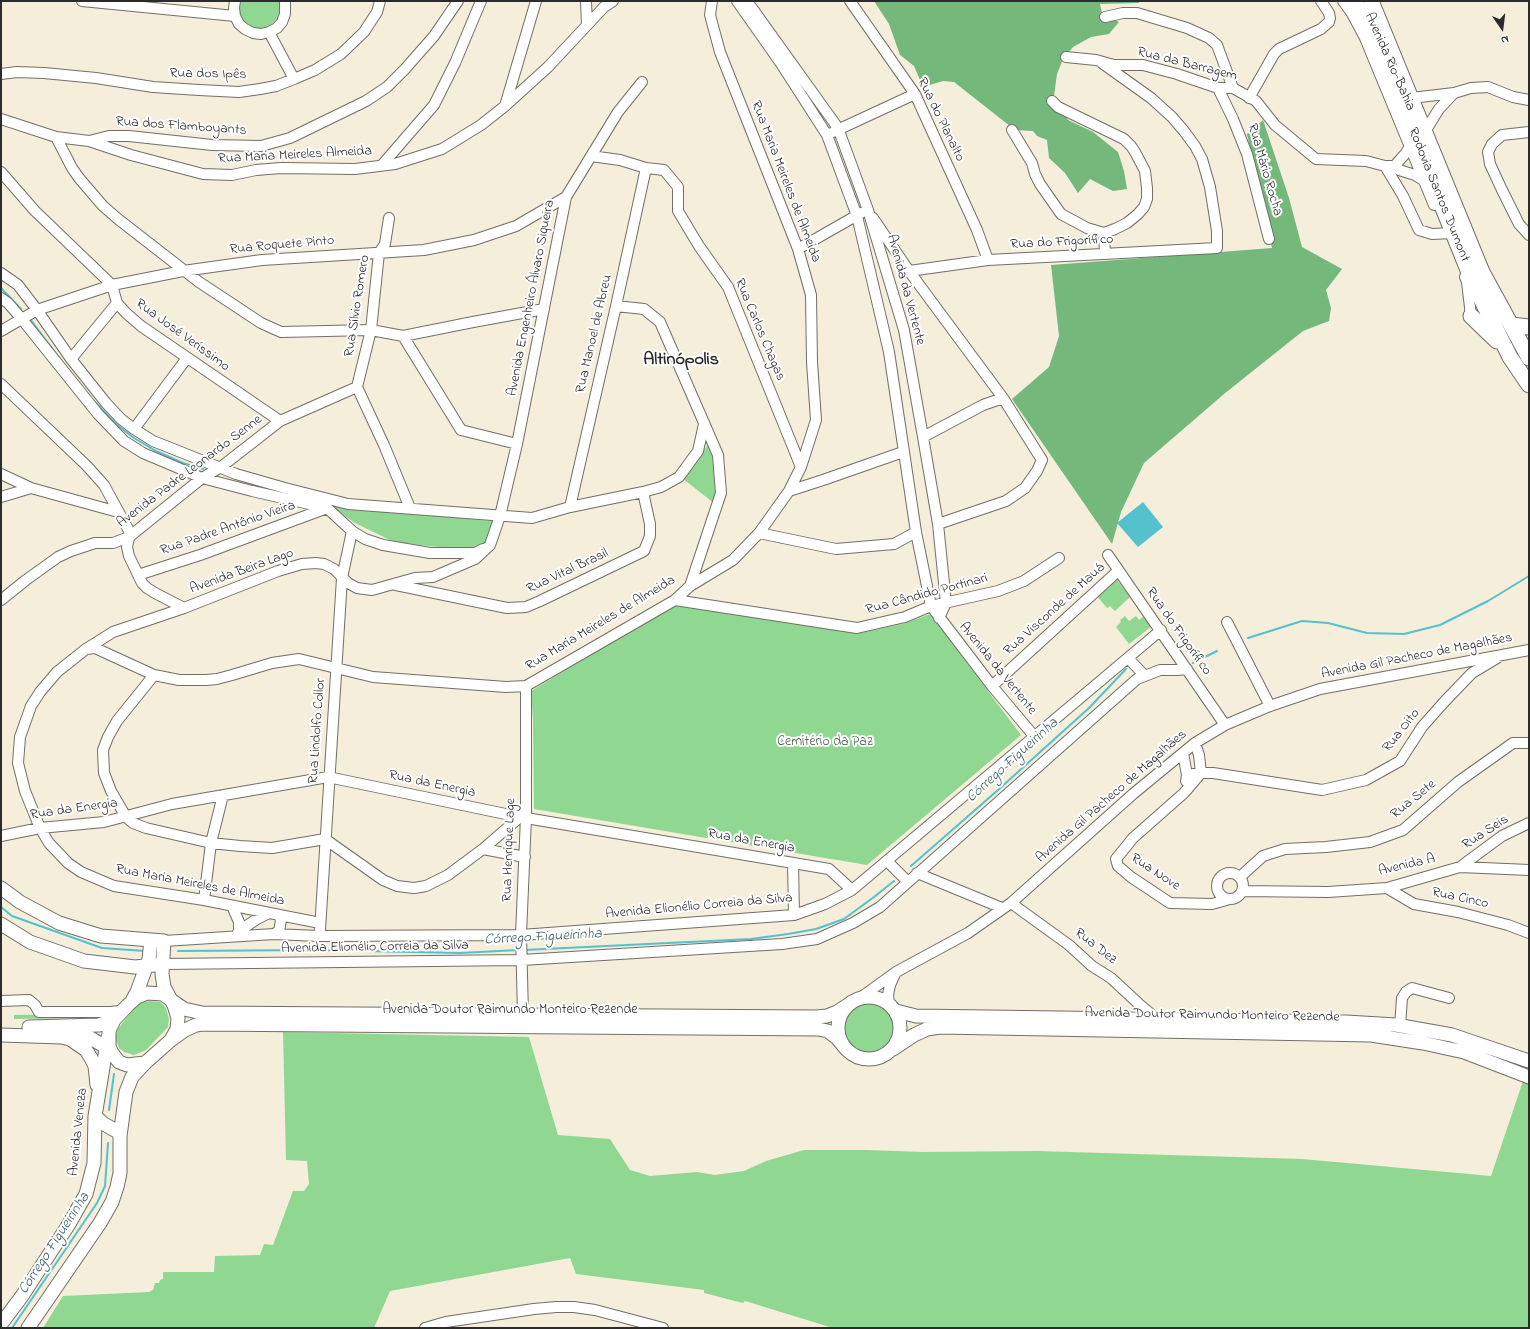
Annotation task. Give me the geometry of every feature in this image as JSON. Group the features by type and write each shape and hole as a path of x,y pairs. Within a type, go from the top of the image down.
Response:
{"highway":[{"name":"Rodovia Santos Dumont","path":"1354,1 1375,39 1450,233 1510,357 1529,385"},
{"name":"Rodovia Santos Dumont","path":"1371,1 1482,272 1529,358"},
{"path":"1471,316 1500,344 1510,357"},
{"path":"1511,325 1529,327"}],"main road":[{"path":"1,888 20,902 59,923 101,936 158,940"},
{"path":"1,924 30,942 84,961 126,966 163,964"},
{"path":"28,1328 87,1243 112,1202 120,1173 120,1133 126,1092 134,1075 171,1040 177,1029 178,1018 174,1005 163,985 163,964 158,940"},
{"path":"128,1005 137,992 147,966 152,947 158,940"},
{"path":"145,1063 127,1065 119,1062 109,1046 109,1031 114,1020 137,997 150,992 164,994 171,1000"},
{"name":"Avenida Doutor Raimundo Monteiro Rezende","path":"171,1000 184,1009 202,1013 816,1017 827,1016 855,1001 870,997 916,1016 1346,1022 1400,1026 1452,1035 1529,1061"},
{"path":"846,1050 840,1038 838,1024 842,1012 855,1001"},
{"path":"892,1007 901,1023 901,1032 893,1049"},
{"path":"1,1027 99,1025 114,1020"},
{"name":"Avenida Doutor Raimundo Monteiro Rezende","path":"171,1040 185,1030 202,1024 818,1029 828,1031 837,1038 846,1050 854,1056 864,1059 875,1059 885,1056 914,1035 927,1029 940,1027 1371,1035 1423,1043 1464,1052 1529,1077"},
{"path":"1,1035 81,1034 109,1046"},
{"path":"1,1035 61,1037 70,1039 86,1050 94,1065 96,1075 95,1116 104,1124 120,1133"},
{"name":"Avenida Veneza","path":"1,1324 22,1296 65,1231 86,1194 94,1163 95,1116 109,1046"}],"street":[{"path":"82,1 235,16"},
{"path":"235,1 235,16 239,24 253,33 261,34 269,32 282,22 285,14 285,1"},
{"name":"Rua dos Ipês","path":"1,74 17,72 44,73 96,78 153,87 239,92 276,86 315,70 341,54 364,32 377,12 380,1"},
{"name":"Rua dos Flamboyants","path":"88,142 108,136 129,136 212,145 261,146 290,138 366,101 387,87 434,36 458,1"},
{"path":"382,165 434,105 455,63 481,1"},
{"path":"505,106 536,1"},
{"path":"586,1 587,25"},
{"name":"Rua Maria Meireles Almeida","path":"1,119 56,137 88,142 203,174 232,175 256,170 281,168 355,169 395,164 442,149 481,125 505,106 548,67 604,7 613,1"},
{"name":"Rua Maria Meireles de Almeida","path":"320,923 204,900 114,886 91,877 74,867 57,852 40,828 25,791 18,763 20,737 31,706 40,692 57,672 86,649 96,648 154,675 179,680 206,680 232,676 272,662 299,659 313,661 337,669 373,677 506,687 526,686 675,600 690,586 733,560 758,533 789,490 801,467 816,420 812,362 811,295 798,248 720,52 710,15 712,1"},
{"name":"Avenida da Vertente","path":"737,1 780,62 828,135 857,216 889,352 916,532 931,606 992,686 1034,736"},
{"name":"Avenida da Vertente","path":"748,1 838,128 868,210 904,330 923,437 938,524 946,603 939,618"},
{"name":"Rua do Planalto","path":"850,1 915,94 988,260"},
{"path":"1249,98 1274,54 1279,49 1321,29 1329,22 1329,13 1320,1"},
{"name":"Avenida Rio-Bahia","path":"1343,1 1351,12 1365,38 1423,180 1450,233 1467,282 1471,316"},
{"path":"1105,17 1123,13 1137,13 1187,28 1209,38 1217,45 1233,88"},
{"path":"269,32 294,79"},
{"name":"Rua da Barragem","path":"1066,57 1096,60 1102,63 1114,65 1143,66 1177,74 1218,88 1233,88 1256,101 1275,125 1316,159 1366,161 1385,166 1396,166 1399,170 1416,175 1423,180"},
{"name":"Rua do Frigorífico","path":"909,271 988,260 1217,248 1217,231 1210,187 1202,159 1195,146 1184,131 1151,98 1102,63"},
{"name":"Avenida Engenheiro Álvaro Siqueira","path":"500,516 517,444 566,197 618,112 642,82"},
{"name":"Rua Mário Rocha","path":"1218,88 1234,118 1247,154 1268,239"},
{"path":"1410,98 1454,93 1471,88 1488,88 1513,97 1529,100"},
{"path":"1424,133 1439,109 1454,93"},
{"path":"828,135 838,128 915,94"},
{"path":"1012,130 1032,162 1035,174 1040,184 1061,214 1087,228 1104,233 1127,223 1144,207 1147,199 1147,188 1143,166 1131,146 1124,139 1058,107 1052,100"},
{"path":"1529,132 1502,135 1492,144 1488,152 1490,164 1502,190 1519,224 1529,235"},
{"path":"56,137 72,168 99,201 118,219 183,271 261,323 281,332 371,330 403,336 544,310"},
{"path":"1396,166 1397,163 1404,157 1410,146"},
{"name":"Rua Carlos Chagas","path":"592,156 620,160 646,168 664,170 678,187 678,211 699,246 728,287 801,467"},
{"path":"1385,166 1403,196 1419,230 1432,234 1450,233"},
{"name":"Rua Manoel de Abreu","path":"570,507 646,168"},
{"name":"Rua José Veríssimo","path":"1,172 35,211 112,286 117,303 141,326 280,421"},
{"name":"Rua Roquete Pinto","path":"1,331 37,310 112,286 183,271 262,260 424,250 474,240 516,226 566,197"},
{"path":"798,248 868,210 909,271 1004,398 1042,460 1038,471 1025,488 1006,501 938,524"},
{"name":"Rua Sílvio Romero","path":"357,387 371,330 379,253 385,244 390,218"},
{"path":"1104,233 1105,254"},
{"path":"1,273 18,285 71,359 121,419 134,429 153,441 236,474 261,482 348,504 532,518 570,507 661,487 679,477 698,451 704,424"},
{"path":"1,298 8,303 21,318 98,414 124,441 143,453 202,478 327,508 352,530 366,539 383,545 430,553 475,553 490,544"},
{"path":"71,359 117,303"},
{"path":"616,306 644,309 660,322 718,455 721,493 690,586"},
{"path":"403,336 461,430 517,444"},
{"path":"134,429 187,358"},
{"name":"Avenida Beira Lago","path":"1,384 87,466 104,485 128,529 128,552 142,583 147,588 184,608 278,571 302,564 324,564 334,569 342,578 357,588 365,590 382,588 415,578 433,577 475,559 490,544 500,516"},
{"path":"357,387 384,445 410,508"},
{"name":"Avenida Padre Leonardo Senne","path":"1,600 26,580 71,551 95,543 113,544 129,537 202,478 221,467 280,421 357,387"},
{"path":"923,437 983,405 1004,398"},
{"path":"789,490 823,480 903,452"},
{"path":"1,474 31,488 118,512"},
{"path":"1,497 31,488"},
{"name":"Rua Vital Brasil","path":"394,585 507,608 526,606 540,601 644,551 650,536 650,524 643,492"},
{"name":"Rua Padre Antônio Vieira","path":"138,575 200,555 327,508"},
{"name":"Rua Lindolfo Collor","path":"319,936 328,777 337,669 342,578 352,530"},
{"path":"758,533 836,549 894,544 916,532"},
{"name":"Rua do Frigorífico","path":"1108,555 1225,725"},
{"name":"Rua Cândido Portinari","path":"675,600 857,628 904,617 931,606 998,591 1024,581 1059,558"},
{"name":"Rua Visconde de Mauá","path":"992,686 1118,571"},
{"path":"86,649 113,632 184,608"},
{"path":"1227,622 1270,706"},
{"name":"Avenida Elionélio Correia da Silva","path":"158,940 237,934 319,936 521,935 794,915 825,904 852,890 1161,630"},
{"name":"Avenida Gil Pacheco de Magalhães","path":"855,1001 896,972 968,933 1007,905 1133,794 1195,743 1225,725 1270,706 1320,689 1529,650"},
{"name":"Rua Oito","path":"1187,775 1213,773 1322,790 1366,780 1400,761 1422,727 1444,701 1472,673 1503,654"},
{"path":"1128,658 1145,676"},
{"name":"Avenida Elionélio Correia da Silva","path":"163,964 522,960 782,944 817,938 853,923 880,907 1137,680 1160,670 1187,669"},
{"path":"154,675 117,721 103,750 104,773 111,791 126,817 133,823 152,830 211,843 240,846 272,848 325,839 383,880 397,886 409,888 426,886 448,875 523,817"},
{"name":"Rua Henrique Lage","path":"523,1015 521,935 525,857 523,817 526,686"},
{"path":"1195,743 1199,755 1201,773"},
{"name":"Rua Sete","path":"1240,877 1263,856 1285,849 1326,847 1370,842 1403,830 1458,782 1513,743 1529,743"},
{"path":"1183,753 1187,775 1184,793"},
{"name":"Rua Nove","path":"1201,773 1184,793 1133,838 1116,859 1118,866 1131,877 1170,903 1212,904 1230,899"},
{"name":"Rua da Energia","path":"1,836 40,828 90,824 126,817 172,804 328,777 523,817 829,870 852,890"},
{"path":"204,900 211,843 223,795"},
{"name":"Rua Seis","path":"1460,867 1502,836 1529,823"},
{"path":"483,849 525,857"},
{"path":"887,860 908,882"},
{"path":"793,863 794,915"},
{"name":"Avenida A","path":"1242,891 1328,892 1387,888 1460,867 1529,870"},
{"path":"917,874 1007,905"},
{"path":"1224,874 1237,874 1243,884 1242,891 1238,897 1230,899 1222,896 1217,889 1218,880 1224,874"},
{"name":"Rua Cinco","path":"1387,888 1414,904 1458,912 1508,925 1529,933"},
{"name":"Rua Dez","path":"1007,905 1069,945 1092,966 1111,978 1157,1019"},
{"path":"232,906 238,919 237,934"},
{"path":"237,934 257,919 274,914 281,920 279,931 274,934"},
{"path":"892,1007 888,995 890,985 896,972"},
{"path":"1400,1026 1402,998 1406,992 1412,988 1449,998"},
{"path":"1,1001 30,1000 39,1012 119,1011 128,1005"},
{"path":"98,1012 111,1016 114,1020"},
{"path":"425,1328 446,1322 534,1308 556,1307 574,1307 595,1310 663,1328"}],"green space":[{"path":"241,1 279,1 280,12 278,18 268,27 254,28 243,20 240,14 239,7"},
{"path":"874,1 1139,1 1139,3 1100,4 1102,13 1119,22 1109,34 1091,37 1073,47 1063,59 1057,74 1054,96 1068,120 1093,132 1118,152 1124,171 1127,189 1113,191 1090,179 1078,193 1065,173 1049,158 1047,140 1037,136 1033,131 1015,130 954,82 943,81 923,87 914,66 900,55 889,24"},
{"path":"1263,120 1289,198 1302,247 1342,269 1326,290 1331,308 1329,321 1303,331 1224,394 1144,463 1121,512 1112,544 1012,399 1049,367 1059,336 1051,265 1272,248 1247,134"},
{"path":"705,436 715,456 717,492 715,504 682,478 707,446"},
{"path":"327,504 348,508 494,522 486,544 475,550 438,547 394,542 355,523"},
{"path":"1115,577 1130,597 1115,611 1110,606 1107,608 1096,595"},
{"name":"Cemitério da Paz","path":"677,604 861,633 906,623 930,614 1021,735 867,865 534,809 533,720 531,691"},
{"path":"1125,616 1129,621 1136,616 1139,620 1144,616 1152,626 1129,644 1116,627 1121,622 1120,620"},
{"path":"149,1001 160,1002 166,1008 169,1019 168,1027 146,1050 134,1055 124,1052 119,1048 115,1038 118,1029 132,1011 141,1003"},
{"path":"865,1001 875,1001 885,1005 893,1013 897,1023 897,1033 893,1043 885,1051 875,1055 865,1055 855,1051 847,1043 843,1033 843,1023 847,1013 855,1005"},
{"path":"82,1014 82,1018 14,1019 14,1015"},
{"path":"283,1032 529,1037 558,1135 610,1139 630,1170 650,1176 697,1172 715,1175 744,1171 766,1161 804,1150 866,1150 923,1152 1037,1151 1302,1159 1491,1176 1524,1078 1529,1080 1529,1328 833,1328 745,1301 743,1303 704,1293 704,1290 576,1274 570,1258 390,1291 374,1328 43,1328 63,1296 149,1292 153,1290 155,1283 159,1283 160,1280 163,1279 163,1272 214,1272 215,1256 260,1255 264,1244 273,1245 293,1191 304,1191 309,1184 307,1161 286,1160"}],"water":[{"path":"1143,502 1163,527 1138,547 1117,523"}],"waterway":[{"path":"1,288 21,309"},
{"path":"30,319 61,360"},
{"path":"95,402 117,425 134,438 156,451 183,463 203,469"},
{"name":"Córrego Figueirinha","path":"1248,638 1302,621 1328,623 1367,633 1404,634 1440,625 1488,601 1529,576"},
{"name":"Córrego Figueirinha","path":"1193,663 1217,651"},
{"name":"Córrego Figueirinha","path":"911,866 1089,708 1126,669"},
{"name":"Córrego Figueirinha","path":"524,950 751,939 816,929 844,919 894,881"},
{"name":"Córrego Figueirinha","path":"1,907 12,916 102,948 145,951"},
{"name":"Córrego Figueirinha","path":"178,951 317,950 460,953 518,950"},
{"name":"Córrego Figueirinha","path":"109,1110 114,1074"},
{"name":"Córrego Figueirinha","path":"12,1328 97,1203 105,1186 108,1143"}],"district":[{"name":"Altinópolis","path":"681,361"}]}
